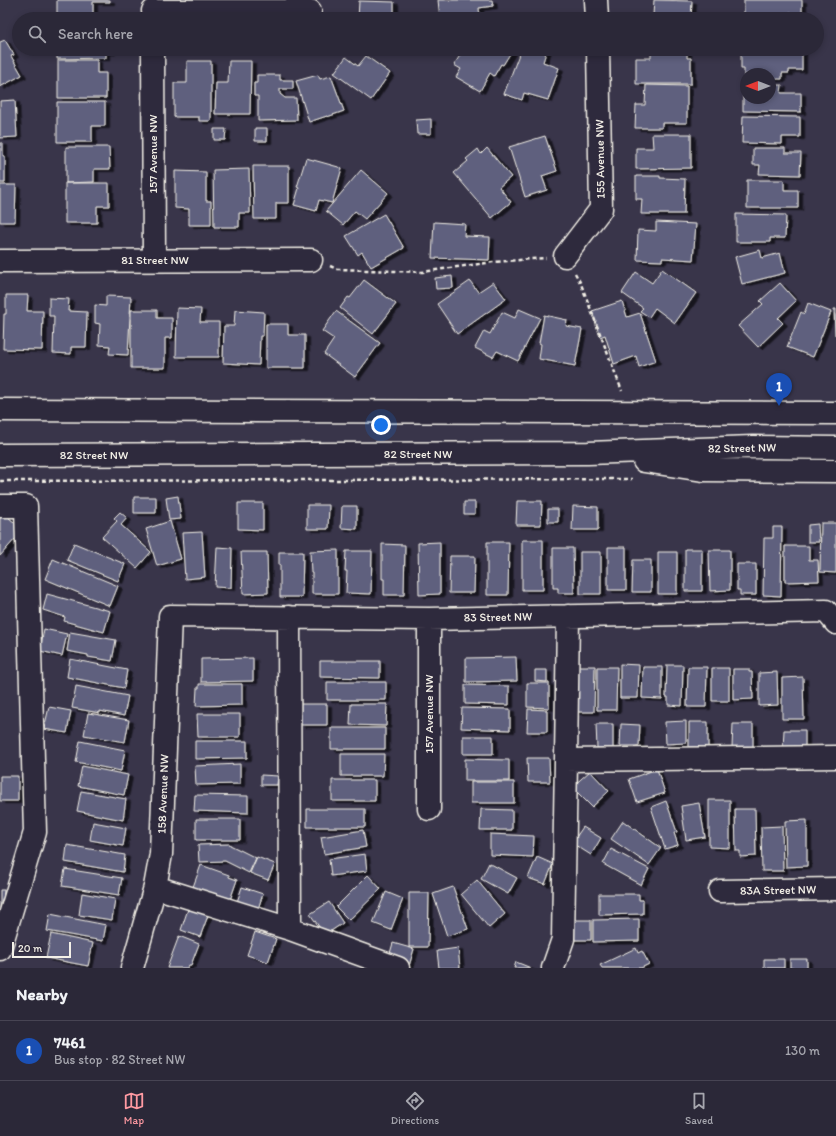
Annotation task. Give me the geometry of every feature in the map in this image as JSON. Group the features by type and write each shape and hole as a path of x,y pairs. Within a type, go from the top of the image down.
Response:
{"street":[{"path":"596,0 597,12"},
{"path":"153,10 310,11"},
{"name":"157 Avenue NW","path":"153,56 154,260"},
{"name":"155 Avenue NW","path":"565,256 601,209 598,56"},
{"name":"81 Street NW","path":"0,261 310,260"},
{"path":"0,410 836,413"},
{"name":"82 Street NW","path":"0,455 588,453 753,447 836,448"},
{"path":"588,453 703,470 836,471"},
{"path":"0,506 26,506 35,832 0,949"},
{"name":"83 Street NW","path":"170,616 429,619 568,616 831,617"},
{"name":"158 Avenue NW","path":"132,968 155,887 161,854 170,616"},
{"path":"553,968 563,939 568,616"},
{"path":"289,617 290,929"},
{"name":"157 Avenue NW","path":"429,619 429,809"},
{"path":"566,760 836,757"},
{"path":"155,887 290,929 398,968"},
{"name":"83A Street NW","path":"720,891 836,889"}],"path":[{"path":"310,260 337,269 422,272 493,262 565,256 581,284 623,395"},
{"path":"0,481 634,478"}],"building":[{"path":"57,0 110,0 110,2 93,2 93,12 57,12"},
{"path":"438,0 492,0 493,6 479,8 479,12 439,12"},
{"path":"654,0 692,1 691,12 653,12"},
{"path":"744,0 802,0 802,12 744,12"},
{"path":"359,1 394,2 394,12 358,12"},
{"path":"5,40 12,52 11,56 22,75 0,87 0,42"},
{"path":"57,56 106,56 106,58 57,59"},
{"path":"366,56 390,73 371,100 334,73 346,57 358,66"},
{"path":"460,56 509,56 503,65 501,64 494,76 490,73 480,91 456,77 461,69 454,65"},
{"path":"518,56 545,56 543,62 559,68 548,100 524,93 522,100 504,94"},
{"path":"651,56 687,56 687,58 691,58 691,84 636,84 636,58 651,58"},
{"path":"741,56 802,56 802,70 789,70 789,73 782,73 782,79 776,79 776,68 741,68"},
{"path":"58,60 97,60 97,73 106,73 106,98 58,98"},
{"path":"187,61 211,61 211,121 199,121 199,117 174,117 174,83 187,83"},
{"path":"229,61 251,61 250,114 215,114 216,83 228,83"},
{"path":"257,75 280,75 280,80 293,80 293,89 280,89 280,94 285,98 296,98 297,120 258,121 258,96 254,96 254,83 257,83"},
{"path":"318,75 320,79 331,76 344,111 309,122 296,81"},
{"path":"646,85 687,86 687,123 662,123 662,128 635,128 636,105 645,105"},
{"path":"776,85 782,85 781,93 801,93 801,112 743,111 743,104 776,104"},
{"path":"15,100 17,137 0,138 0,101"},
{"path":"57,102 105,102 105,126 92,126 92,142 57,142"},
{"path":"743,116 800,117 800,137 782,137 782,144 742,143"},
{"path":"431,119 431,134 417,134 416,120"},
{"path":"255,128 267,128 267,141 255,141"},
{"path":"214,129 226,129 225,140 214,140"},
{"path":"652,134 691,134 691,168 636,169 636,148 653,148"},
{"path":"545,136 557,171 542,176 547,190 525,197 509,147"},
{"path":"0,143 3,143 3,156 5,156 5,183 0,183"},
{"path":"66,147 109,147 110,169 94,169 94,182 66,183"},
{"path":"487,148 511,177 499,187 511,202 492,218 454,173 468,161 466,159 478,149 481,154"},
{"path":"753,148 785,148 785,153 801,153 800,175 759,174 760,165 753,165"},
{"path":"306,158 342,168 332,203 319,200 316,211 294,205 299,188 297,187"},
{"path":"253,166 289,166 289,203 276,203 276,219 254,219"},
{"path":"249,169 250,213 239,213 239,227 214,227 213,170"},
{"path":"361,170 388,193 365,219 355,211 343,225 326,211"},
{"path":"175,171 206,172 206,201 211,201 211,225 189,225 189,209 175,208"},
{"path":"636,176 660,176 660,178 685,179 684,214 641,214 642,199 636,199"},
{"path":"747,180 784,180 784,190 798,190 798,208 747,208"},
{"path":"65,183 109,183 109,206 97,206 97,223 65,223"},
{"path":"0,185 16,185 15,222 0,222"},
{"path":"384,214 404,248 371,267 362,252 358,255 346,236"},
{"path":"736,214 786,215 785,238 770,238 770,242 736,242"},
{"path":"434,222 465,224 464,236 490,237 489,260 432,258"},
{"path":"656,222 696,224 693,260 662,258 662,261 637,260 638,230 656,231"},
{"path":"760,250 762,258 780,253 785,273 742,284 735,257"},
{"path":"662,269 696,293 675,323 655,308 649,317 640,311 643,308 622,293 636,272 652,283"},
{"path":"452,276 453,288 436,289 435,278"},
{"path":"364,280 396,304 373,334 340,308"},
{"path":"470,281 478,292 493,282 506,299 457,334 437,304"},
{"path":"780,283 796,301 778,318 783,323 758,347 738,326 763,304 760,301"},
{"path":"6,295 28,295 27,311 43,311 42,350 3,349"},
{"path":"106,296 131,297 128,355 109,354 110,346 99,345 100,324 95,323 95,305 106,306"},
{"path":"49,298 69,299 68,311 87,312 86,347 71,347 71,354 53,353 54,316 49,316"},
{"path":"622,301 627,317 640,313 656,361 639,367 636,356 614,364 605,335 600,337 592,311"},
{"path":"808,303 831,312 813,357 787,347 801,312 804,314"},
{"path":"177,308 201,309 200,322 219,322 219,357 176,357"},
{"path":"519,309 540,318 518,361 497,351 493,357 475,348 484,331 490,334 502,312 515,318"},
{"path":"834,309 836,309 835,335"},
{"path":"131,310 157,310 157,318 172,318 172,338 165,338 165,368 131,368"},
{"path":"235,310 264,312 263,336 260,336 259,365 223,363 224,326 234,326"},
{"path":"336,311 380,343 355,377 324,354 334,339 322,331"},
{"path":"544,315 567,320 566,326 582,329 575,366 539,359 541,344 539,343"},
{"path":"266,324 288,324 288,335 305,335 305,368 266,368"},
{"path":"178,496 181,519 169,520 166,498"},
{"path":"134,497 156,497 156,513 134,513"},
{"path":"517,501 542,501 541,525 516,525"},
{"path":"464,502 475,502 475,514 464,514"},
{"path":"238,503 263,503 263,530 238,529"},
{"path":"307,505 329,505 328,529 307,529"},
{"path":"342,506 357,506 357,529 341,528"},
{"path":"573,506 598,507 598,530 572,530"},
{"path":"548,509 558,509 558,522 548,522"},
{"path":"1,511 23,530 0,556 0,512"},
{"path":"120,512 127,518 121,525 151,552 137,568 102,537 117,521 114,518"},
{"path":"170,521 181,559 157,566 146,529"},
{"path":"821,523 836,523 836,573 820,572"},
{"path":"818,524 819,542 808,542 808,525"},
{"path":"773,527 782,527 781,596 763,595 764,538 773,538"},
{"path":"202,532 205,577 185,579 182,533"},
{"path":"522,540 543,540 543,590 522,590"},
{"path":"440,542 440,594 419,595 418,543"},
{"path":"487,542 509,542 508,595 487,595"},
{"path":"74,543 125,564 118,581 67,560"},
{"path":"382,544 405,545 404,595 384,595 384,579 382,579"},
{"path":"785,546 809,546 809,560 818,560 819,581 785,582"},
{"path":"217,547 232,548 231,588 215,587"},
{"path":"608,547 626,547 626,590 608,590"},
{"path":"553,548 573,548 574,593 558,593 558,588 553,588"},
{"path":"685,549 702,549 702,591 685,591"},
{"path":"338,550 338,594 312,594 310,551"},
{"path":"709,550 730,550 730,590 710,591"},
{"path":"346,551 372,551 371,594 346,593"},
{"path":"241,552 267,552 268,593 243,594"},
{"path":"279,552 303,552 302,597 280,597"},
{"path":"580,552 601,552 601,594 580,594"},
{"path":"658,552 677,552 677,594 658,594"},
{"path":"450,556 475,556 474,593 449,593"},
{"path":"53,559 118,586 110,606 45,579"},
{"path":"633,560 651,560 651,592 632,592"},
{"path":"737,564 756,564 756,595 740,595 740,590 737,590"},
{"path":"47,594 110,611 104,632 64,621 65,617 43,610"},
{"path":"44,629 67,634 62,656 40,651"},
{"path":"70,632 116,640 112,661 88,657 88,655 67,651"},
{"path":"516,657 517,681 466,682 466,658"},
{"path":"253,658 253,681 201,682 201,659"},
{"path":"70,659 127,670 124,688 67,677"},
{"path":"320,661 380,661 380,678 320,677"},
{"path":"620,664 639,665 638,698 620,698"},
{"path":"667,665 683,665 682,706 668,705 668,697 666,697"},
{"path":"573,666 595,666 594,712 572,712"},
{"path":"597,667 617,667 616,710 597,710"},
{"path":"643,667 662,667 662,699 642,698"},
{"path":"688,667 707,667 706,707 687,707"},
{"path":"712,668 729,668 729,701 712,701"},
{"path":"733,669 749,669 749,672 752,672 753,699 733,700"},
{"path":"535,670 547,670 547,682 535,681"},
{"path":"777,672 778,705 759,706 759,673"},
{"path":"803,677 804,719 782,719 782,678"},
{"path":"327,682 386,682 386,700 327,700"},
{"path":"527,683 549,683 549,708 527,707"},
{"path":"199,684 242,684 242,705 196,706 197,688 199,688"},
{"path":"465,685 509,686 509,705 465,704"},
{"path":"76,686 128,696 124,716 100,711 100,713 72,708"},
{"path":"300,704 327,704 327,725 300,725"},
{"path":"351,704 387,704 386,726 350,725"},
{"path":"49,707 71,711 67,733 44,729"},
{"path":"462,708 510,709 510,730 461,728"},
{"path":"528,709 547,710 547,732 527,732"},
{"path":"88,713 129,720 125,742 84,735"},
{"path":"197,714 240,714 240,737 198,737"},
{"path":"686,721 686,743 666,744 665,722"},
{"path":"689,722 708,722 708,747 689,747"},
{"path":"596,724 613,724 613,748 597,748"},
{"path":"621,724 640,725 639,746 620,746"},
{"path":"733,724 753,724 753,747 732,747"},
{"path":"331,728 385,728 385,749 331,749"},
{"path":"784,730 805,730 805,749 783,749"},
{"path":"463,736 493,736 493,754 463,754"},
{"path":"80,741 125,750 121,771 76,762"},
{"path":"195,741 247,741 247,758 195,759"},
{"path":"341,754 384,754 383,776 341,776"},
{"path":"527,758 549,758 550,782 528,782"},
{"path":"465,759 509,760 509,781 465,781"},
{"path":"240,764 240,784 196,785 195,766"},
{"path":"82,766 128,775 124,795 78,786"},
{"path":"657,769 665,793 637,802 629,779"},
{"path":"590,771 609,791 592,807 572,787"},
{"path":"261,775 278,776 277,785 261,785"},
{"path":"0,776 18,776 18,801 0,801"},
{"path":"332,780 375,780 375,801 332,801"},
{"path":"471,782 514,782 514,803 471,803"},
{"path":"81,791 126,799 123,820 77,811"},
{"path":"195,795 248,796 248,813 194,811"},
{"path":"709,800 730,800 730,848 709,847"},
{"path":"666,801 677,832 674,833 678,845 665,849 651,807"},
{"path":"699,803 705,837 686,840 681,806"},
{"path":"307,809 365,809 365,827 307,827"},
{"path":"481,809 512,810 512,830 480,830"},
{"path":"735,809 755,809 756,856 740,857 740,851 736,851"},
{"path":"196,819 240,819 240,840 196,840"},
{"path":"807,820 807,866 786,867 785,821"},
{"path":"623,821 661,848 649,865 611,839"},
{"path":"93,822 126,828 123,846 90,840"},
{"path":"782,826 783,871 762,871 761,827"},
{"path":"583,827 601,838 591,855 572,843"},
{"path":"363,830 366,847 324,854 321,837"},
{"path":"490,834 534,836 533,857 490,855"},
{"path":"230,844 256,858 249,873 225,861 199,862 198,845"},
{"path":"67,845 125,855 123,872 65,862"},
{"path":"611,849 649,869 641,885 603,864"},
{"path":"365,854 367,871 331,876 329,859"},
{"path":"257,857 275,864 268,880 250,873"},
{"path":"537,857 553,864 545,884 528,878"},
{"path":"489,863 517,878 508,894 481,879"},
{"path":"201,865 229,875 229,877 237,880 230,900 193,887"},
{"path":"65,869 122,878 119,895 62,886"},
{"path":"368,875 381,889 349,920 336,907"},
{"path":"477,880 505,914 489,928 461,894"},
{"path":"242,887 263,894 257,912 236,905"},
{"path":"453,887 468,929 447,936 433,894"},
{"path":"0,890 4,890 2,916 0,916"},
{"path":"386,892 403,899 391,930 373,923"},
{"path":"82,893 115,899 112,920 79,915"},
{"path":"409,893 429,893 428,947 409,947"},
{"path":"599,894 639,894 639,900 643,900 643,914 599,915"},
{"path":"329,902 343,923 325,935 310,914"},
{"path":"189,906 209,913 200,937 181,930"},
{"path":"50,914 106,925 103,941 47,931"},
{"path":"639,919 639,941 593,942 593,920"},
{"path":"570,920 591,920 591,940 570,940"},
{"path":"255,932 276,939 268,962 247,955"},
{"path":"51,934 93,943 88,966 46,958"},
{"path":"179,936 199,944 191,965 187,968 167,968"},
{"path":"393,943 414,949 409,966 388,960"},
{"path":"458,948 460,968 439,968 437,951"},
{"path":"636,948 638,953 642,951 649,964 641,968 602,968 600,965"},
{"path":"764,959 784,959 784,968 764,968"},
{"path":"790,959 807,959 807,968 790,968"},
{"path":"516,962 531,968 514,968"}],"place":[{"name":"7461","path":"779,406"}]}
